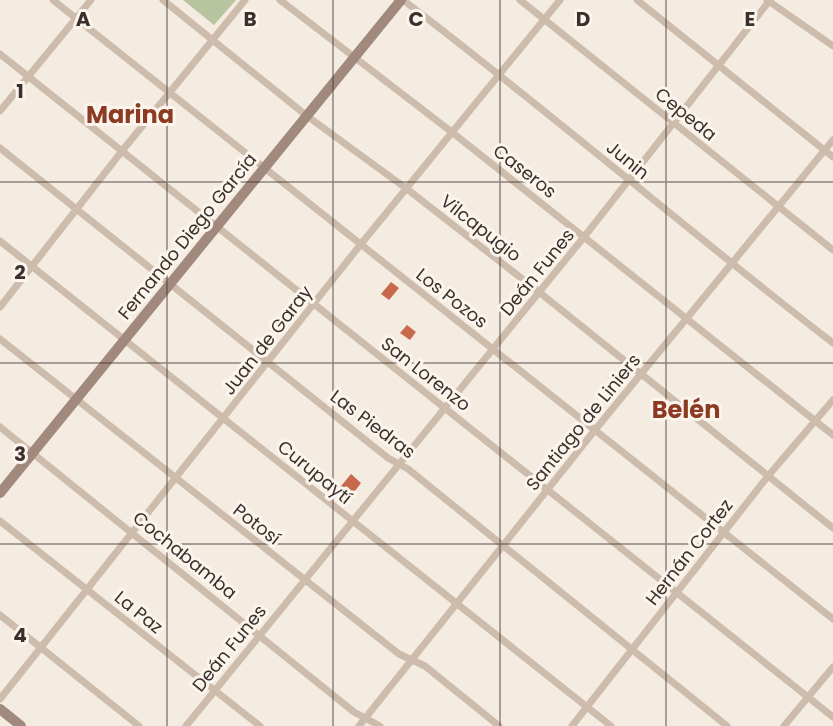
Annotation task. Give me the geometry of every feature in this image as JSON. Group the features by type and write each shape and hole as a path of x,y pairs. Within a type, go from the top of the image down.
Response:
{"main road":[{"name":"Fernando Diego García","path":"0,493 171,284 215,226 402,0"},
{"path":"0,709 21,726"}],"street":[{"name":"Los Pozos","path":"53,0 833,619"},
{"path":"0,111 91,0"},
{"name":"Vilcapugio","path":"163,0 307,116 407,189 539,292 833,528"},
{"path":"0,307 122,151 245,0"},
{"name":"Caseros","path":"280,0 453,133 833,435"},
{"name":"Junin","path":"402,0 500,74 731,264 833,343"},
{"name":"Cepeda","path":"520,0 833,250"},
{"name":"Juan de Garay","path":"0,699 361,244 560,0"},
{"path":"637,0 833,157"},
{"path":"769,0 833,46"},
{"name":"Deán Funes","path":"186,726 258,634 584,237 769,0"},
{"name":"San Lorenzo","path":"0,54 833,717"},
{"name":"Santiago de Liniers","path":"359,726 640,374 833,140"},
{"name":"Las Piedras","path":"0,148 398,465 503,545 727,726"},
{"name":"Curupaytí","path":"0,241 611,726"},
{"name":"Potosí","path":"0,339 175,480 399,654 424,666 499,726"},
{"name":"Hernán Cortez","path":"572,726 768,476 833,400"},
{"name":"Cochabamba","path":"0,427 134,532 354,712 380,726"},
{"name":"La Paz","path":"0,521 260,726"},
{"path":"0,615 139,726"},
{"path":"784,726 833,667"}],"green space":[{"path":"183,0 236,0 214,25"}],"building":[{"path":"391,282 399,288 389,300 381,294"},
{"path":"407,325 416,332 410,340 400,333"},
{"path":"351,474 361,483 348,500 337,491"}],"district":[{"name":"Marina","path":"130,114"},
{"name":"Belén","path":"686,409"}]}
